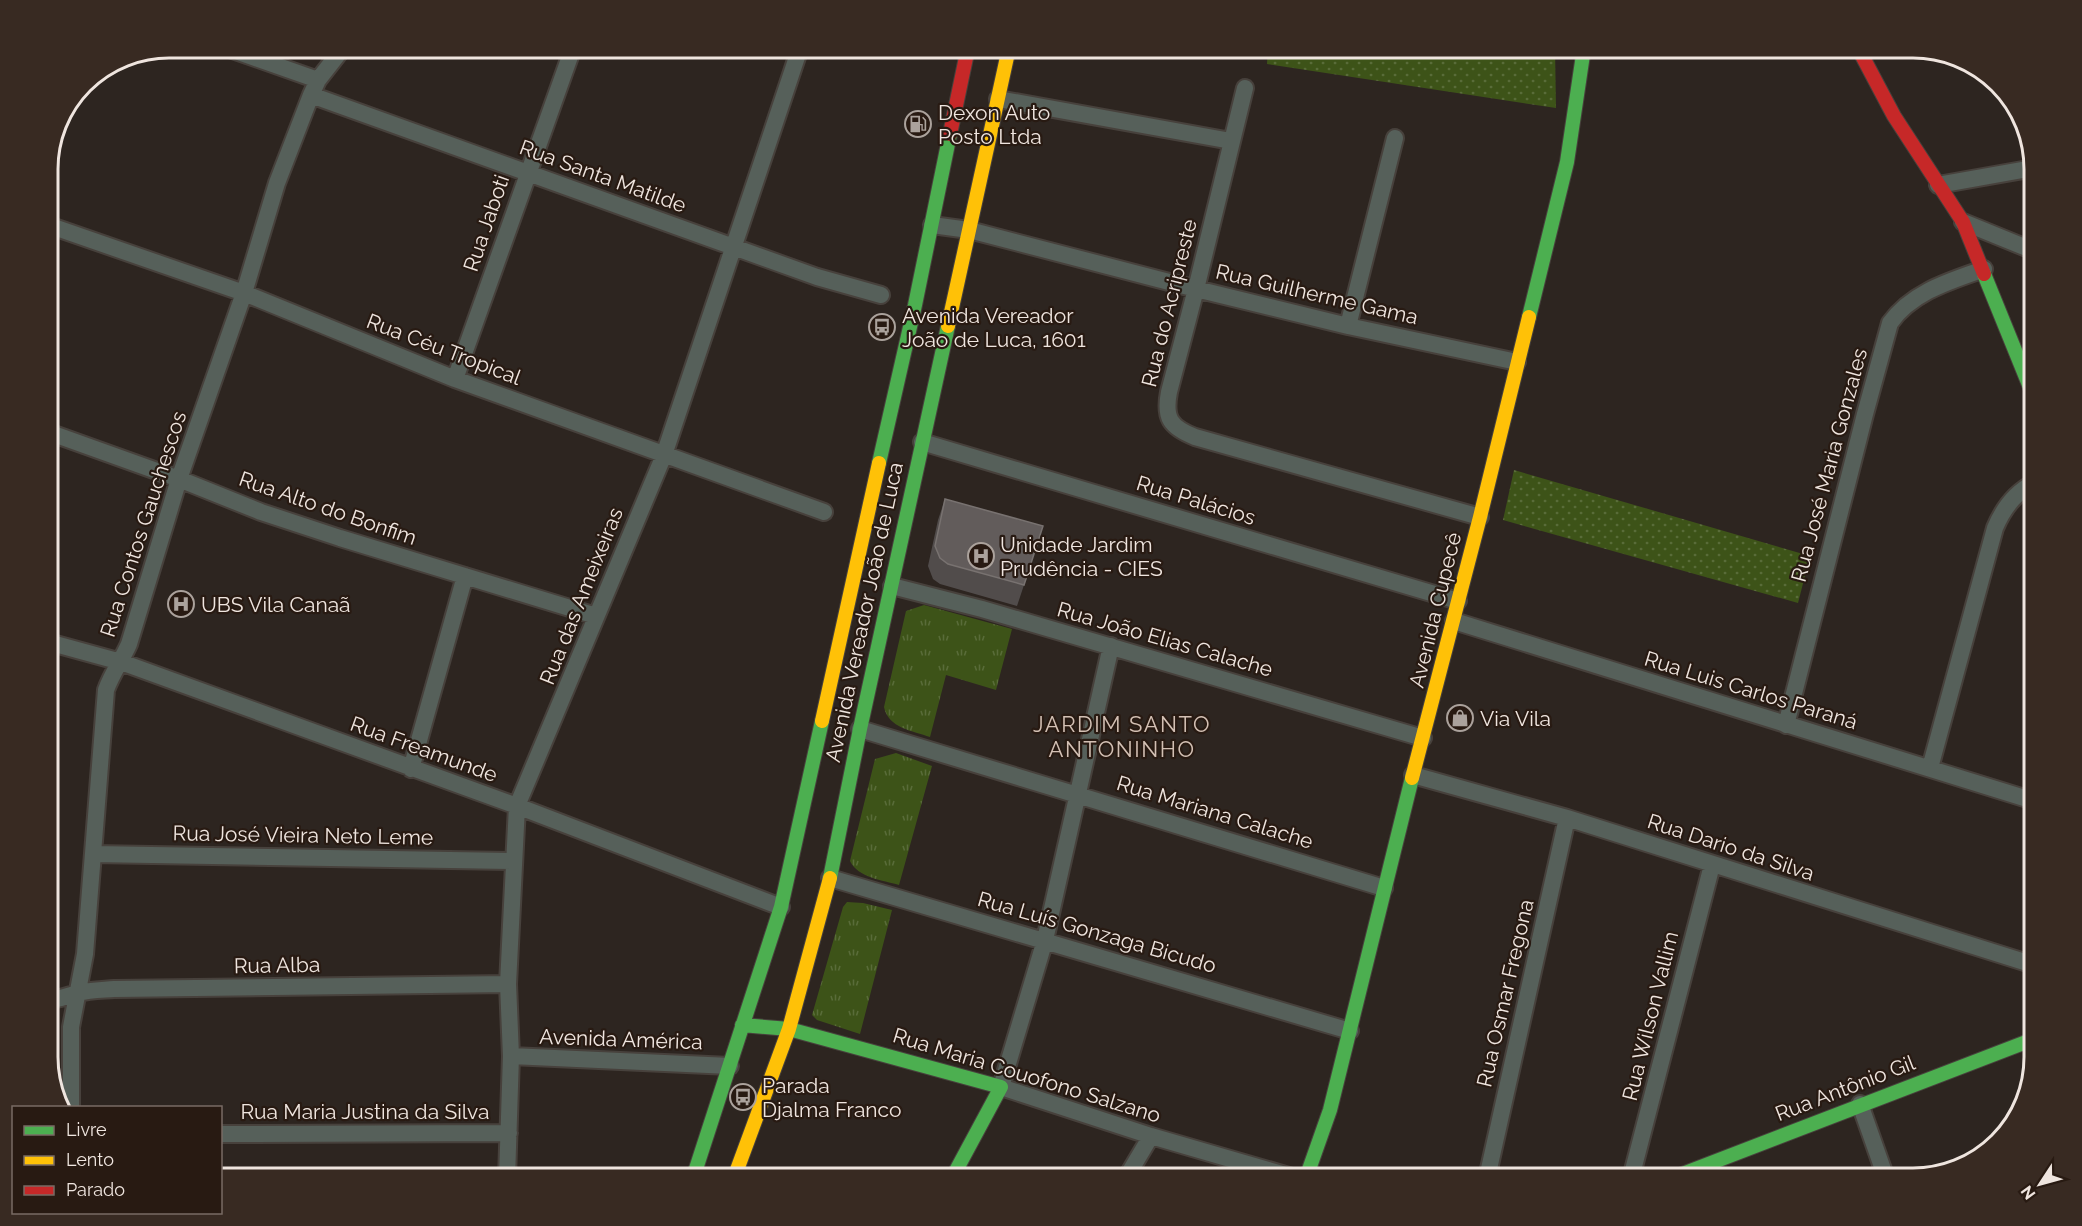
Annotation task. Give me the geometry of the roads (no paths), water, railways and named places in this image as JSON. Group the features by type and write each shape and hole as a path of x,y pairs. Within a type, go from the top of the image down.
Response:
{"main road":[{"name":"Avenida Vereador João de Luca","path":"696,1168 781,907 932,225 966,58"},
{"name":"Avenida Vereador João de Luca","path":"738,1168 789,1029 830,878 860,729 1007,58"},
{"name":"Avenida Cupecê","path":"1310,1168 1330,1110 1384,888 1480,517 1567,162 1583,58"},
{"path":"1865,58 1894,116 1963,222 2023,369"},
{"name":"Rua Maria Couofono Salzano","path":"742,1025 789,1029 1001,1087"},
{"name":"Rua Antônio Gil","path":"1697,1168 2024,1043"},
{"path":"957,1168 1001,1087"}],"street":[{"name":"Rua Santa Matilde","path":"249,58 315,88 527,173 817,277 881,295"},
{"name":"Rua Contos Gauchescos","path":"71,1106 71,1027 85,954 106,690 129,644 179,479 244,293 277,183 315,88 336,58"},
{"name":"Rua Jaboti","path":"455,379 569,58"},
{"name":"Rua das Ameixeiras","path":"507,1168 511,1056 508,984 517,806 664,455 797,58"},
{"name":"Rua do Acripreste","path":"1245,88 1166,408 1169,419 1176,428 1195,437 1480,517"},
{"path":"998,99 1231,141"},
{"path":"1348,326 1395,138"},
{"path":"1938,185 2023,170"},
{"path":"1963,222 2023,247"},
{"name":"Rua Guilherme Gama","path":"932,225 969,230 1348,326 1517,362"},
{"name":"Rua Céu Tropical","path":"59,229 244,293 455,379 824,512"},
{"name":"Rua José Maria Gonzales","path":"1786,725 1890,323 1908,303 1938,285 1984,269"},
{"name":"Rua Alto do Bonfim","path":"59,436 179,479 261,512 596,616"},
{"name":"Rua Palácios","path":"922,442 1458,601"},
{"path":"1930,768 1995,528 2002,512 2014,496 2023,490"},
{"path":"411,769 465,576"},
{"name":"Rua João Elias Calache","path":"892,586 982,609 1423,738"},
{"name":"Rua Luis Carlos Paraná","path":"1454,621 2024,798"},
{"name":"Rua Freamunde","path":"59,645 121,662 517,806 781,907"},
{"path":"1001,1087 1045,940 1111,646"},
{"name":"Rua Mariana Calache","path":"860,729 1384,888"},
{"name":"Rua Dario da Silva","path":"1413,775 1567,818 2024,962"},
{"name":"Rua Osmar Fregona","path":"1489,1168 1567,818"},
{"name":"Rua José Vieira Neto Leme","path":"93,854 513,861"},
{"name":"Rua Wilson Vallim","path":"1634,1168 1712,865"},
{"name":"Rua Luís Gonzaga Bicudo","path":"830,878 1350,1031"},
{"name":"Rua Alba","path":"59,999 77,993 114,989 508,984"},
{"name":"Avenida América","path":"511,1056 730,1066"},
{"name":"Rua Maria Couofono Salzano","path":"1001,1087 1151,1136 1261,1168"},
{"path":"1860,1104 1882,1168"},
{"name":"Rua Maria Justina da Silva","path":"222,1134 509,1133"},
{"path":"1132,1168 1151,1136"}],"place":[{"name":"Dexon Auto Posto Ltda","path":"918,124"},
{"name":"Avenida Vereador João de Luca, 1601","path":"882,327"},
{"name":"Unidade Jardim Prudência - CIES","path":"981,556"},
{"name":"UBS Vila Canaã","path":"181,604"},
{"name":"Via Vila","path":"1460,718"},
{"name":"Parada Djalma Franco","path":"743,1097"}],"district":[{"name":"JARDIM SANTO ANTONINHO","path":"1122,736"}]}
